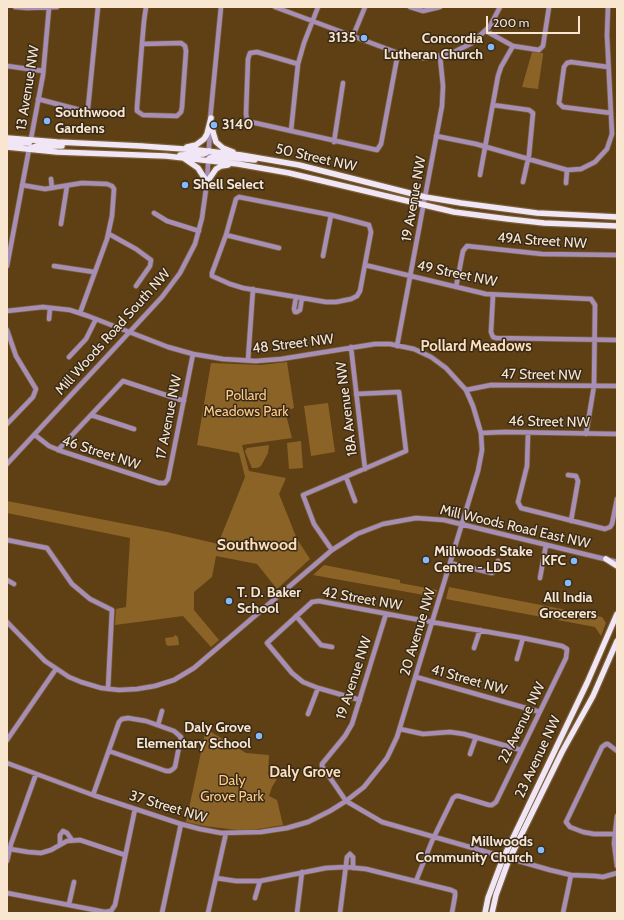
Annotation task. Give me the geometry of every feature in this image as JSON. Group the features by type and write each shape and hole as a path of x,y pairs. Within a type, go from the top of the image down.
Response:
{"main road":[{"path":"168,148 188,147 198,144 207,134 211,118"},
{"path":"211,118 212,132 216,142 223,148 241,155"},
{"name":"50 Street NW","path":"7,138 168,148 241,155 269,159 425,197 478,206 537,213 617,217"},
{"path":"7,143 26,143 31,140"},
{"path":"29,150 36,146 74,146 86,143"},
{"name":"50 Street NW","path":"7,147 57,152 166,156 208,160 289,173 454,212 544,222 608,226 617,225"},
{"path":"166,156 204,154 209,151"},
{"path":"208,160 215,156 262,161 269,159"},
{"path":"184,158 198,168 206,182 221,166 238,164"},
{"path":"606,559 617,561"},
{"path":"606,559 617,566"},
{"name":"23 Avenue NW","path":"485,913 488,898 590,677 617,614"},
{"name":"23 Avenue NW","path":"492,913 507,858 593,696 617,641"}],"street":[{"path":"15,7 57,7"},
{"path":"38,99 84,111 87,110 89,103 98,7"},
{"path":"142,44 179,43 185,46 186,51 182,106 179,114 173,116 143,114 138,112 137,107 142,44 146,7"},
{"name":"Mill Woods Road South NW","path":"7,464 130,333 174,283 189,258 202,218 221,7"},
{"path":"275,7 398,53 419,58 440,56 459,50 472,43 486,31 500,7"},
{"path":"291,131 298,64 304,43 318,7"},
{"path":"353,36 365,7"},
{"path":"410,7 423,11 440,7"},
{"path":"486,31 513,46 539,50 541,48 549,7"},
{"path":"436,136 485,146 567,170 581,169 599,159 607,149 611,138 607,35 608,7"},
{"name":"13 Avenue NW","path":"7,266 43,71 48,8"},
{"path":"480,175 498,73 513,46"},
{"path":"298,64 257,52 251,53 248,59 247,119 251,122 373,150 378,149 381,144 398,53"},
{"name":"19 Avenue NW","path":"397,346 443,96 440,56"},
{"path":"608,67 571,62 566,64 564,67 559,101 560,105 611,113"},
{"path":"7,66 43,71"},
{"path":"334,142 343,83"},
{"path":"493,104 533,112 528,159 523,182"},
{"path":"566,183 567,170"},
{"path":"51,179 52,188"},
{"path":"22,185 42,189 82,183 107,184 113,186 115,191 109,232 80,313"},
{"path":"61,224 68,186"},
{"path":"239,197 331,215 365,223 370,226 371,232 358,296 336,302 302,298 230,284 213,277 212,275 226,236 236,199 239,197"},
{"path":"154,213 167,221 199,231"},
{"path":"323,256 331,215"},
{"path":"103,229 145,254 152,262 136,286"},
{"path":"226,236 279,248"},
{"name":"49A Street NW","path":"456,287 463,251 466,247 470,246 542,254 617,256"},
{"name":"49 Street NW","path":"365,265 493,295 588,298 593,300 594,305 594,340"},
{"path":"54,266 94,272"},
{"path":"248,360 253,289"},
{"path":"493,295 491,332 493,337 498,339 617,340"},
{"path":"296,297 295,312 300,310 302,298"},
{"name":"48 Street NW","path":"7,311 29,308 50,308 80,313 168,347 193,354 223,359 272,360 375,344 414,349 431,357 446,368"},
{"path":"49,319 50,308"},
{"path":"69,357 86,339 96,319"},
{"path":"7,330 16,356 36,389 33,397 8,422"},
{"path":"586,434 594,386 594,340"},
{"name":"18A Avenue NW","path":"351,347 365,469"},
{"name":"17 Avenue NW","path":"165,483 168,480 193,354"},
{"name":"20 Avenue NW","path":"346,801 364,786 380,766 391,749 400,729 478,471 482,450 481,433 473,406 466,390 446,368"},
{"path":"58,450 120,383 126,382 184,401"},
{"name":"47 Street NW","path":"466,390 491,385 617,386"},
{"path":"332,550 314,524 303,495 406,451 400,392 356,394"},
{"path":"91,415 134,429"},
{"name":"46 Street NW","path":"481,433 617,434"},
{"path":"528,433 528,460 518,500 519,506 522,509 603,529 609,528 612,524 617,499"},
{"name":"46 Street NW","path":"35,435 58,450 159,483 165,483"},
{"path":"568,475 576,476 578,481 572,521"},
{"path":"346,477 355,501"},
{"name":"Mill Woods Road East NW","path":"7,622 40,656 56,669 81,682 108,689 137,689 155,686 174,680 194,668 332,550 357,534 375,526 410,519 427,518 444,520 606,559"},
{"path":"7,540 46,548 72,584 90,599 112,610 108,689"},
{"path":"540,578 546,545"},
{"path":"450,563 492,573 495,571 498,561"},
{"path":"7,580 14,584"},
{"name":"42 Street NW","path":"296,616 312,602 319,601 523,638 562,646 566,649"},
{"name":"19 Avenue NW","path":"346,801 322,764 345,736 352,724 386,614"},
{"path":"332,647 323,647 296,616 267,643 292,673 303,682 318,688 360,700"},
{"path":"474,648 480,630"},
{"path":"517,659 523,638"},
{"name":"22 Avenue NW","path":"433,837 451,800 456,796 487,804 493,804 496,801 566,658 566,649"},
{"path":"7,740 56,669"},
{"name":"41 Street NW","path":"416,677 540,712"},
{"path":"308,714 318,688"},
{"path":"158,725 162,711"},
{"path":"93,795 109,751 120,722 123,718 158,725 180,735 181,740 175,767 172,771 166,771 109,751"},
{"path":"400,729 423,734 454,732 521,750"},
{"path":"470,754 476,737"},
{"path":"614,834 583,832 570,827 566,823 600,748 606,744 617,751"},
{"name":"37 Street NW","path":"7,763 93,795 181,824 200,830 226,833 261,832 309,822 346,801"},
{"path":"7,861 36,774"},
{"path":"346,801 382,822 544,869 571,875 603,877 617,873"},
{"path":"7,892 105,912 111,911 115,905 135,809"},
{"path":"617,816 614,834 614,850 617,866"},
{"path":"162,913 181,824"},
{"path":"60,844 60,835 63,831 67,833 72,840"},
{"path":"208,913 226,833"},
{"path":"416,881 433,837"},
{"path":"10,849 41,853 72,840 83,841 125,855"},
{"path":"340,913 347,856 351,854 353,856 353,868"},
{"path":"216,878 236,881 260,881 326,868 346,867 370,870 451,890 455,893 452,913"},
{"path":"297,913 302,872"},
{"path":"563,913 571,875"},
{"path":"255,898 260,881"},
{"path":"69,904 74,882"}],"green space":[{"path":"532,52 543,53 538,89 522,87"},
{"name":"Pollard Meadows Park","path":"287,362 294,408 285,411 292,438 242,445 249,471 286,478 279,494 297,539 310,559 277,589 257,564 216,556 212,577 194,592 194,610 219,640 211,647 183,616 115,625 116,609 126,607 130,538 7,513 7,501 167,532 218,544 245,477 239,453 197,445 211,363 261,365"},
{"path":"328,403 335,452 311,456 304,406"},
{"path":"301,441 303,468 289,469 287,443"},
{"path":"269,445 268,453 261,466 252,468 245,451 247,448"},
{"path":"324,565 400,580 400,583 437,590 435,597 313,575"},
{"path":"449,587 602,617 606,623 601,636 595,627 446,599"},
{"path":"175,635 178,637 179,645 168,646 165,638 173,637"},
{"name":"Daly Grove Park","path":"206,729 246,753 269,755 268,775 277,779 269,796 277,800 283,825 246,831 204,826 186,822"}],"place":[{"name":"3135","path":"364,38"},
{"name":"Concordia Lutheran Church","path":"491,47"},
{"name":"Southwood Gardens","path":"47,121"},
{"name":"3140","path":"214,125"},
{"name":"Shell Select","path":"185,185"},
{"name":"Millwoods Stake Centre - LDS","path":"426,560"},
{"name":"KFC","path":"574,561"},
{"name":"All India Grocerers","path":"568,583"},
{"name":"T. D. Baker School","path":"229,601"},
{"name":"Daly Grove Elementary School","path":"259,736"},
{"name":"Millwoods Community Church","path":"541,850"}],"district":[{"name":"Pollard Meadows","path":"476,347"},
{"name":"Southwood","path":"257,545"},
{"name":"Daly Grove","path":"305,773"}]}
